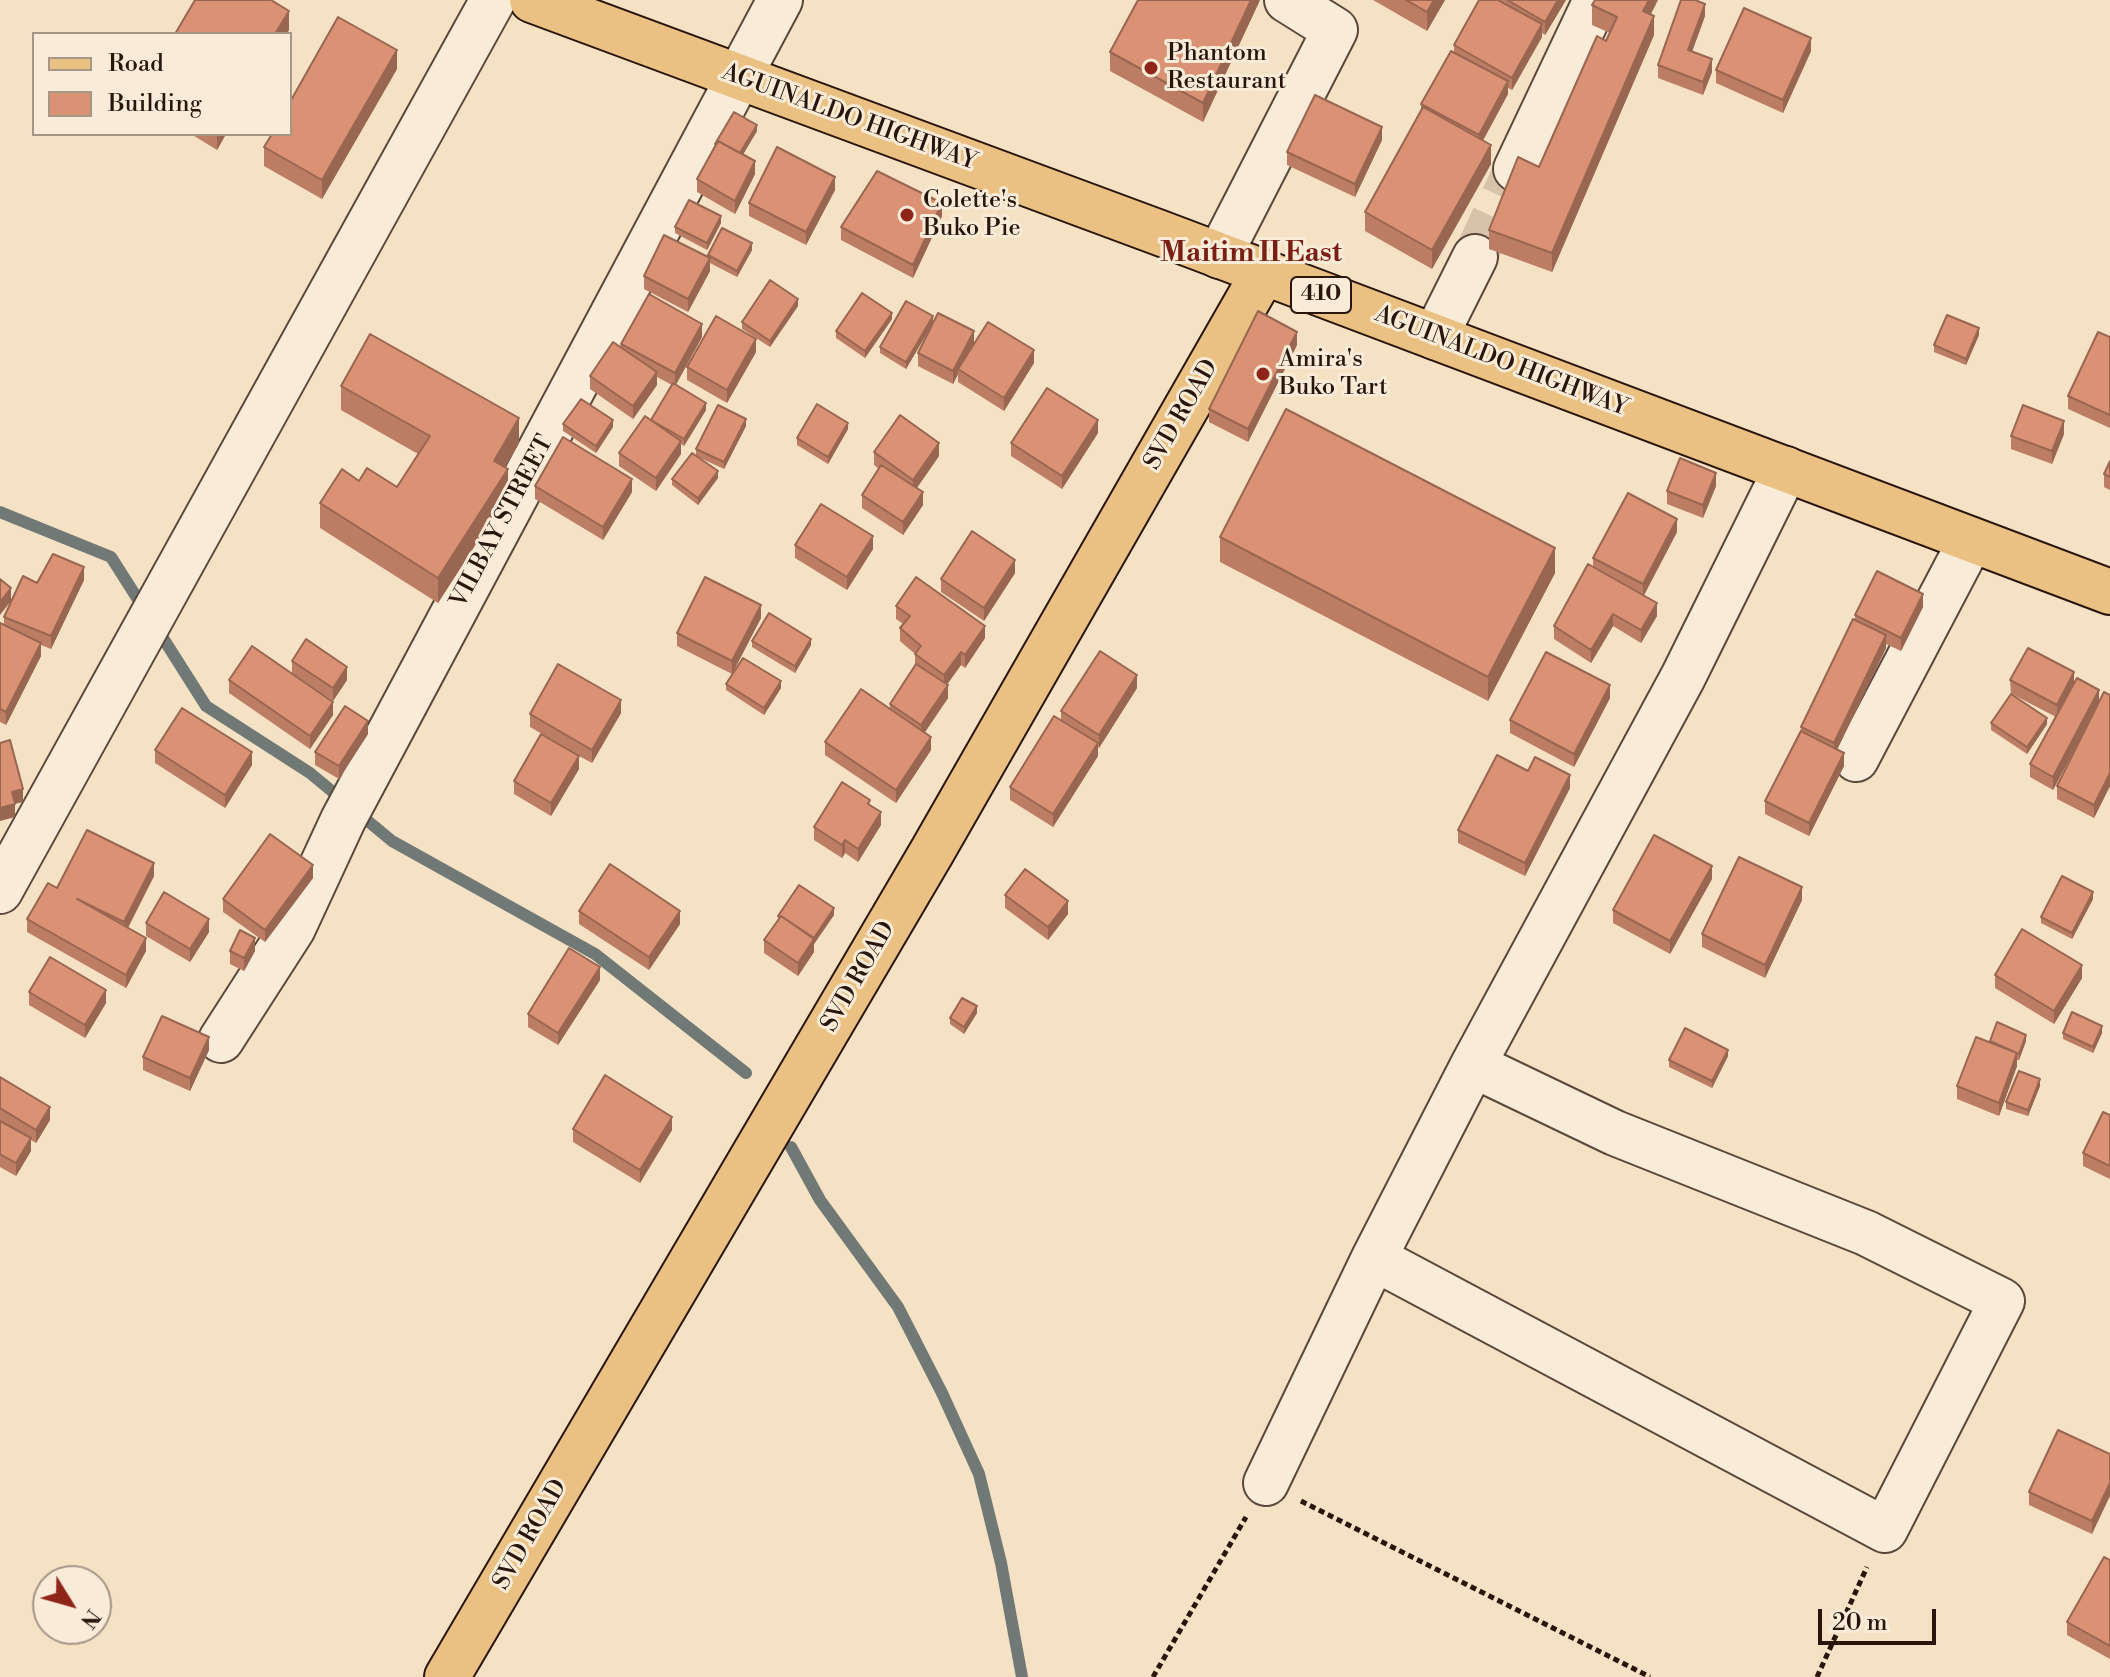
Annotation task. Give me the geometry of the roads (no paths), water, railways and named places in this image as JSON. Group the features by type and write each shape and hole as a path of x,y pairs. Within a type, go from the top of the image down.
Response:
{"main road":[{"name":"AGUINALDO HIGHWAY","path":"532,0 1264,272 2110,592"},
{"name":"SVD ROAD","path":"447,1677 933,850 1264,272"}],"street":[{"path":"0,891 493,0"},
{"name":"VILBAY STREET","path":"221,1040 293,928 352,803 780,0"},
{"path":"1219,256 1335,30 1287,0"},
{"path":"1516,169 1596,0"},
{"path":"1435,337 1475,257"},
{"path":"1266,1483 1374,1258 1473,1065 1683,677 1786,469"},
{"path":"1856,759 1971,540"},
{"path":"1374,1258 1885,1530 2002,1301 1866,1233 1615,1133 1473,1065"}],"waterway":[{"path":"0,512 111,557 146,612"},
{"path":"156,627 206,706 310,773 392,841 595,954 746,1073"},
{"path":"791,1147 820,1200 898,1307 979,1474 1001,1563 1022,1677"}],"tunnel":[{"path":"1475,257 1516,169"}],"place":[{"name":"Phantom Restaurant","path":"1151,68"},
{"name":"Colette's Buko Pie","path":"907,215"},
{"name":"Amira's Buko Tart","path":"1263,374"}],"district":[{"name":"Maitim II East","path":"1251,254"}]}
